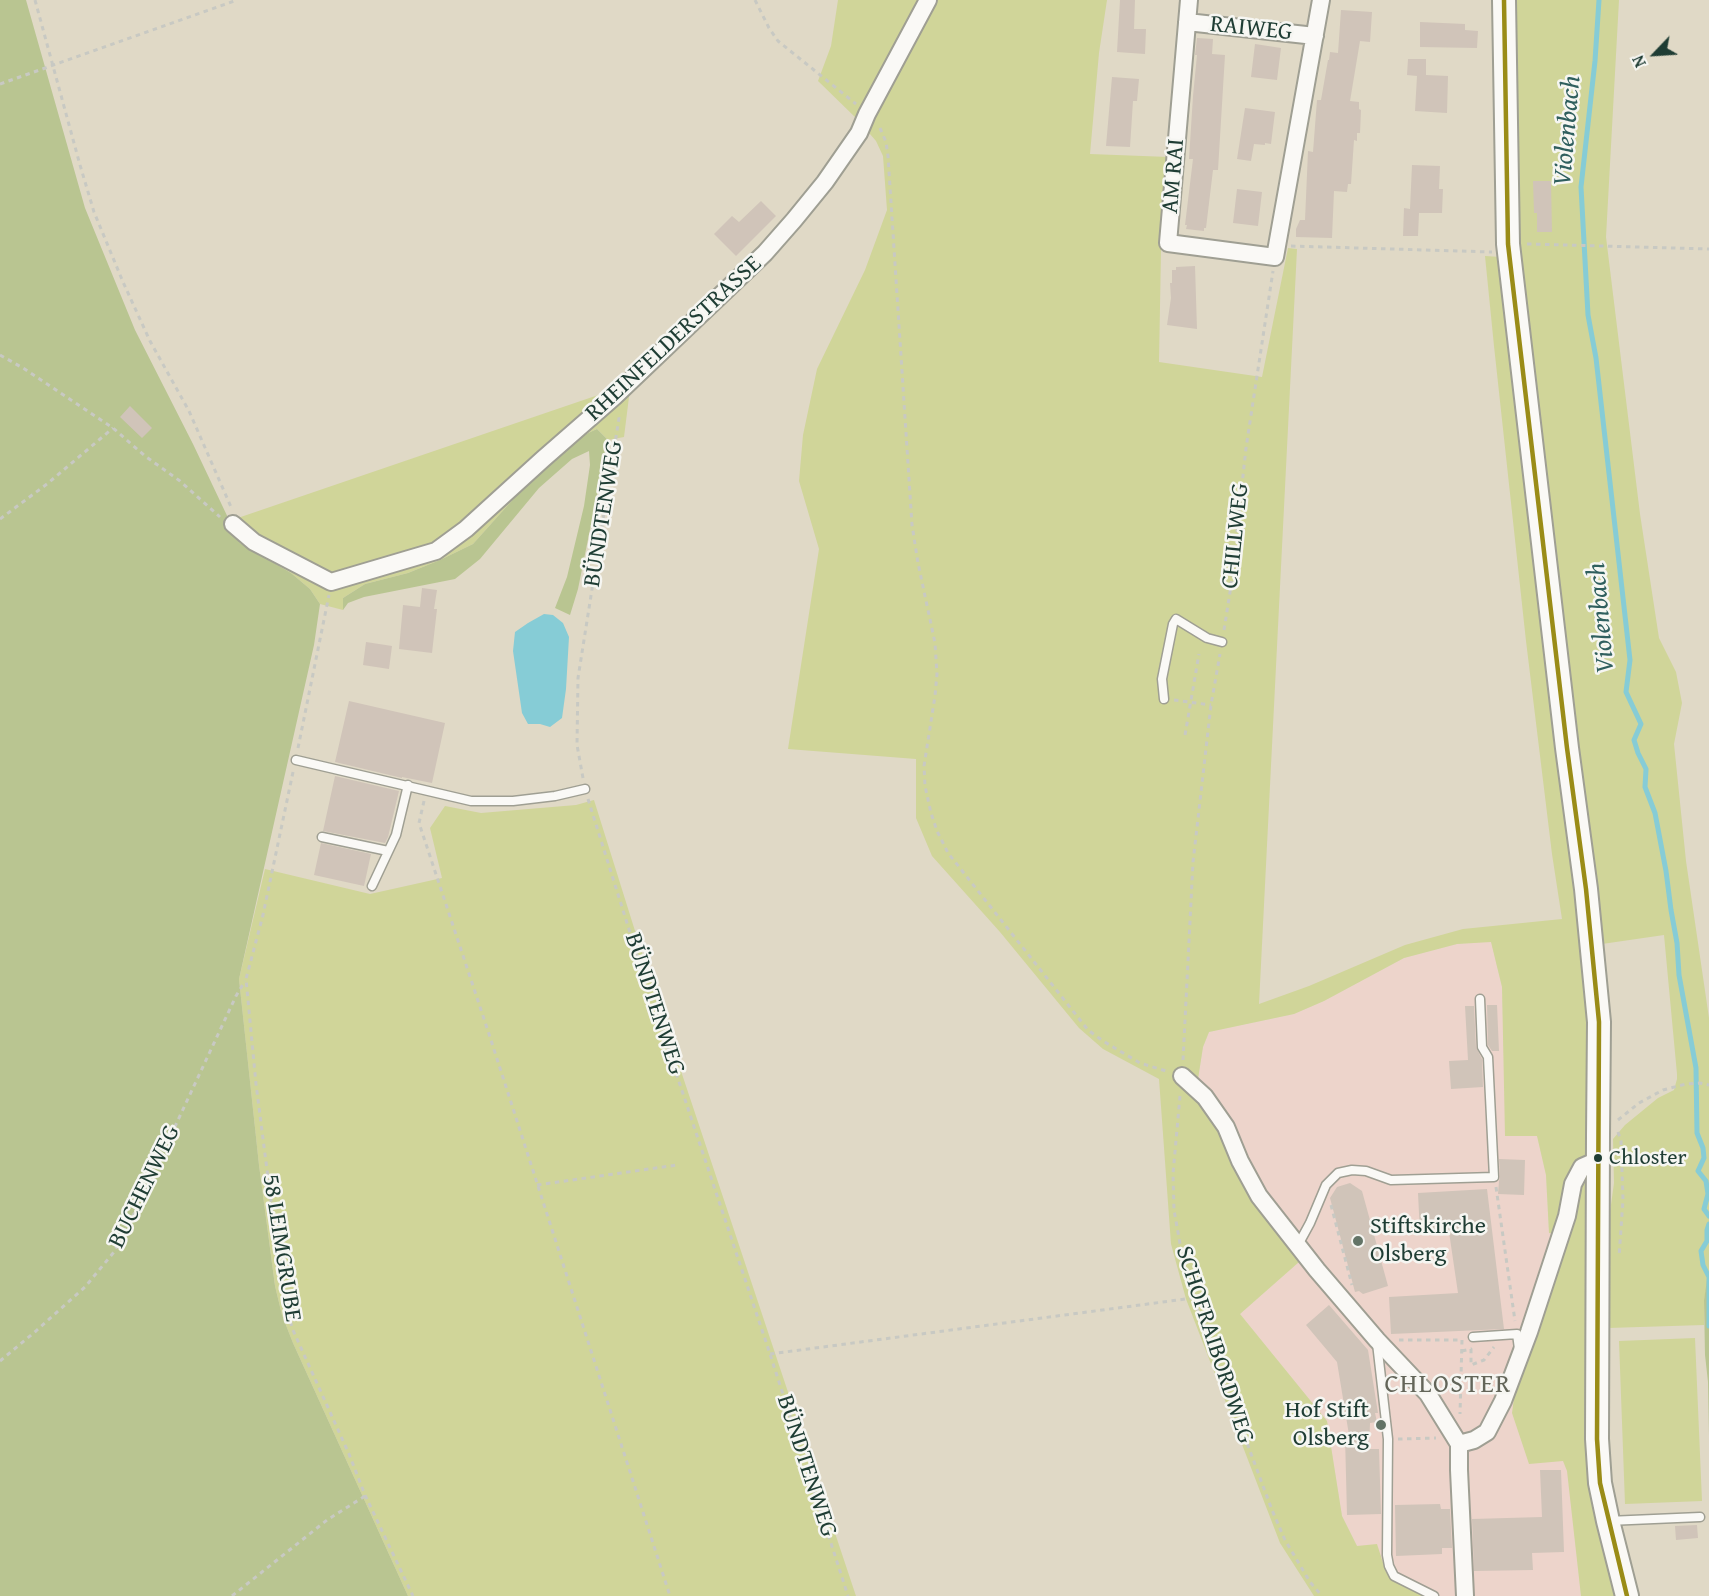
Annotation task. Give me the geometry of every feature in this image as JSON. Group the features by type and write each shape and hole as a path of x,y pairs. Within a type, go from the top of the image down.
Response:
{"street":[{"name":"RHEINFELDERSTRASSE","path":"233,524 254,542 331,582 436,551 466,529 614,397 765,254 825,182 859,133 928,0"},
{"name":"AM RAI","path":"1189,0 1168,243 1276,250"},
{"path":"1276,250 1321,0"},
{"path":"1504,0 1508,248 1567,748 1586,889 1608,1133 1598,1160 1600,1483 1627,1596"},
{"name":"RAIWEG","path":"1187,22 1314,36"},
{"path":"1182,1076 1204,1097 1226,1127 1258,1196 1377,1340 1428,1394 1459,1444 1465,1596"},
{"path":"1459,1444 1474,1440 1487,1432 1503,1401 1567,1216 1573,1184 1582,1167 1598,1160"}],"lane":[{"path":"1164,699 1162,679 1176,619 1207,638 1222,642"},
{"path":"296,760 471,801 513,801 555,796 585,789"},
{"path":"372,886 396,835 408,786"},
{"path":"322,837 388,851"},
{"path":"1298,1245 1326,1185 1338,1173 1366,1170 1392,1180 1494,1177 1488,1057 1482,1047 1480,999"},
{"path":"1473,1337 1517,1334 1520,1355"},
{"path":"1377,1340 1388,1439 1387,1555 1389,1566 1394,1576 1434,1596"},
{"path":"1608,1521 1700,1517"}],"path":[{"path":"35,0 94,212 141,321 189,411 231,506 233,524"},
{"path":"0,84 237,0"},
{"path":"755,0 768,28 778,42 848,96 880,129 888,156 912,525 935,644 937,674 924,766 925,786 937,831 948,853 1088,1030 1140,1063 1182,1076"},
{"path":"1276,250 1297,247 1508,248 1579,245 1709,249"},
{"name":"CHILLWEG","path":"1182,1076 1193,862 1211,705 1231,586 1246,448 1276,250"},
{"path":"0,355 113,428 145,456 180,481 217,515 233,524"},
{"name":"BÜNDTENWEG","path":"614,397 620,418 578,678 578,745 585,789 644,977 848,1596"},
{"path":"0,519 47,484 113,428"},
{"path":"1185,735 1199,654"},
{"path":"1164,699 1211,705"},
{"path":"426,790 419,824 669,1596"},
{"name":"58 LEIMGRUBE","path":"263,915 246,979 256,1084 281,1279 292,1328 365,1495 413,1596"},
{"name":"BUCHENWEG","path":"0,1361 85,1287 114,1252 246,979"},
{"name":"SCHOFRAIBORDWEG","path":"1182,1076 1173,1174 1174,1210 1179,1246 1193,1298 1272,1510 1290,1548 1310,1582 1322,1596"},
{"path":"1618,1259 1623,1200 1621,1141 1608,1133 1640,1103 1663,1090 1686,1084 1709,1085"},
{"path":"537,1185 677,1166"},
{"path":"1494,1177 1517,1334"},
{"path":"1326,1185 1354,1294"},
{"path":"770,1354 1193,1298"},
{"path":"1462,1351 1471,1349 1471,1365 1484,1360 1503,1334"},
{"path":"1377,1340 1462,1340 1459,1444 1447,1438 1388,1439"},
{"path":"232,1596 327,1520 365,1495"}],"shaded area":[{"path":"1491,941 1502,987 1506,1136 1537,1135 1546,1175 1549,1233 1569,1236 1514,1398 1563,1460 1568,1471 1581,1596 1432,1596 1386,1572 1357,1546 1342,1516 1327,1421 1240,1314 1299,1262 1273,1208 1198,1079 1203,1047 1209,1032 1294,1014 1324,1001 1404,958 1457,944"}],"green space":[{"path":"0,0 26,0 85,208 135,330 240,543 291,573 310,589 320,604 314,645 239,979 259,1165 275,1286 282,1315 408,1596 0,1596"},
{"path":"838,0 1107,0 1099,53 1090,154 1169,157 1161,251 1159,362 1262,377 1288,248 1297,249 1259,1004 1309,986 1405,945 1463,929 1562,919 1526,641 1485,256 1501,257 1588,1001 1587,1365 1618,1596 1581,1596 1567,1471 1563,1461 1529,1464 1512,1413 1514,1398 1569,1236 1549,1233 1546,1175 1537,1136 1505,1136 1502,987 1491,942 1457,944 1404,958 1324,1001 1294,1014 1209,1032 1203,1047 1198,1079 1232,1121 1256,1180 1295,1233 1299,1262 1240,1314 1327,1421 1342,1516 1357,1546 1377,1544 1386,1572 1432,1596 1314,1596 1280,1543 1186,1299 1171,1244 1159,1079 1103,1049 1079,1028 1000,932 932,856 916,818 916,759 788,749 819,549 799,481 803,435 817,369 865,270 887,210 883,156 876,141 818,81 831,46"},
{"path":"1516,0 1619,0 1606,237 1640,514 1659,638 1676,672 1682,703 1674,744 1686,861 1709,1018 1709,1281 1704,1300 1704,1325 1608,1328 1610,1212 1614,1183 1613,1139 1625,1125 1658,1098 1674,1090 1677,1074 1664,935 1602,944 1517,246"},
{"path":"630,389 624,437 608,440 597,429 575,439 516,496 473,544 408,573 365,584 343,598 343,610 320,604 310,589 291,573 240,543 229,521 607,392"},
{"path":"597,429 608,440 578,589 570,615 555,608 567,577 584,506 590,465 589,451 572,459 539,488 480,559 455,579 364,597 348,603 343,610 343,598 365,584 408,573 473,544 516,496 575,439"},
{"path":"594,800 646,966 856,1596 408,1596 282,1315 275,1286 259,1165 239,979 265,869 370,894 442,878 430,828 445,806 481,813 576,805"},
{"path":"1707,1280 1709,1281 1709,1436 1704,1300"},
{"path":"1695,1338 1702,1501 1625,1504 1619,1341"}],"water":[{"path":"544,614 553,615 563,623 569,637 562,718 550,727 528,724 522,713 513,651 515,632"}],"building":[{"path":"1120,0 1135,0 1134,29 1146,29 1145,54 1117,52"},
{"path":"1341,10 1372,12 1370,42 1360,41 1350,101 1359,102 1361,110 1360,133 1357,133 1357,141 1354,140 1351,184 1348,184 1347,192 1334,191 1332,238 1296,237 1296,229 1300,220 1305,220 1308,151 1313,152 1317,100 1321,100 1330,52 1338,53"},
{"path":"1420,22 1465,24 1465,30 1478,31 1477,48 1420,47"},
{"path":"1197,38 1213,39 1212,54 1225,55 1218,170 1213,170 1204,231 1186,229 1187,225 1185,225 1193,159 1189,159"},
{"path":"1255,44 1281,48 1277,80 1251,77"},
{"path":"1408,59 1426,59 1426,75 1448,76 1447,113 1415,111 1417,76 1407,75"},
{"path":"1112,77 1139,79 1137,101 1133,101 1130,147 1106,146"},
{"path":"1245,108 1275,112 1271,144 1254,144 1251,161 1237,159"},
{"path":"1412,165 1440,166 1439,189 1443,189 1442,213 1419,213 1418,236 1403,236 1404,208 1410,209"},
{"path":"1533,181 1551,181 1552,232 1537,232"},
{"path":"1237,189 1262,192 1258,226 1233,223"},
{"path":"761,201 776,216 736,256 714,234 732,216 739,222"},
{"path":"1195,266 1197,329 1167,325 1172,270 1176,270 1176,267"},
{"path":"130,406 152,428 142,438 120,417"},
{"path":"422,588 437,590 432,653 399,649 403,605 420,607"},
{"path":"366,642 392,646 389,669 363,665"},
{"path":"349,701 445,723 432,783 335,762"},
{"path":"335,776 399,791 385,843 323,831"},
{"path":"321,843 371,854 364,886 314,875"},
{"path":"1487,1005 1497,1005 1499,1051 1492,1051 1488,1045"},
{"path":"1465,1006 1474,1006 1476,1047 1482,1059 1483,1087 1451,1089 1449,1061 1468,1060"},
{"path":"1499,1159 1525,1160 1524,1195 1498,1194"},
{"name":"Stiftskirche Olsberg","path":"1350,1183 1362,1191 1388,1286 1363,1294 1359,1291 1355,1292 1330,1198 1337,1187"},
{"path":"1487,1189 1504,1329 1391,1334 1389,1297 1458,1293 1449,1232 1420,1234 1418,1193"},
{"path":"1329,1305 1368,1350 1378,1413 1375,1413 1377,1422 1370,1423 1369,1449 1379,1449 1381,1514 1347,1515 1345,1436 1349,1435 1337,1362 1306,1325"},
{"path":"1540,1470 1561,1470 1564,1552 1532,1553 1533,1570 1474,1571 1472,1519 1542,1517"},
{"path":"1440,1504 1441,1509 1450,1509 1452,1548 1442,1548 1442,1554 1396,1556 1395,1505"},
{"path":"1697,1525 1698,1538 1676,1540 1675,1526"}],"waterway":[{"name":"Violenbach","path":"1599,0 1595,61 1581,187 1588,315 1596,358 1630,660 1626,692 1641,724 1634,740 1646,769 1645,787 1655,813 1666,871 1677,943 1679,975 1696,1068 1697,1133 1704,1158 1698,1171 1706,1181 1708,1194 1704,1209 1709,1216"},
{"name":"Violenbach","path":"1709,1224 1707,1241 1701,1251 1703,1265 1709,1277"},
{"name":"Violenbach","path":"1709,1279 1709,1326"}],"transit line":[{"path":"1504,0 1508,244 1567,748 1586,889 1599,1022 1597,1439 1600,1483 1627,1596"}],"place":[{"name":"Chloster","path":"1598,1158"},
{"name":"Stiftskirche Olsberg","path":"1358,1241"},
{"name":"Hof Stift Olsberg","path":"1381,1425"}],"district":[{"name":"CHLOSTER","path":"1448,1385"}]}
